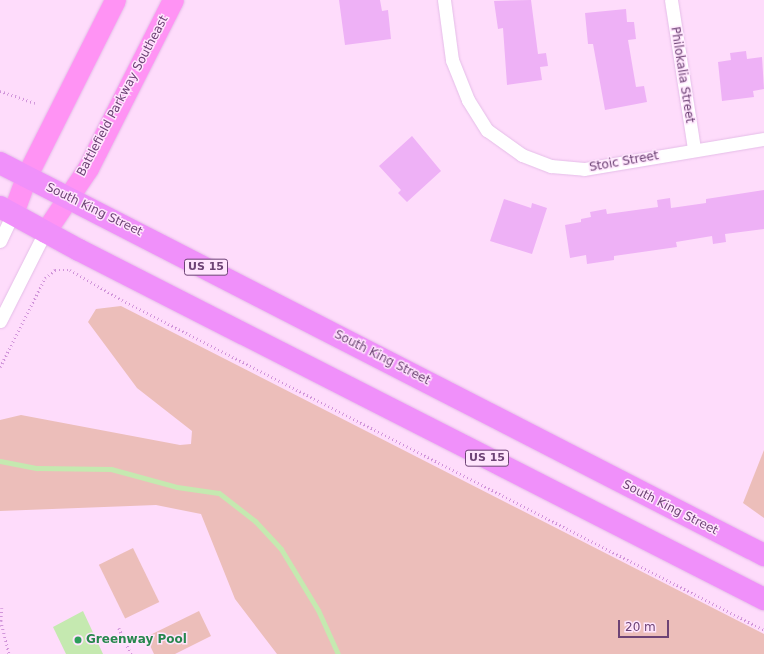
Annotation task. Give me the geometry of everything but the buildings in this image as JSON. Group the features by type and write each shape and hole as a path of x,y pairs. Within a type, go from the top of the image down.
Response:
{"highway":[{"name":"South King Street","path":"0,163 764,555"},
{"name":"US 15","path":"6,210 45,232 764,599"}],"main road":[{"path":"6,210 26,177 115,0"},
{"name":"Battlefield Parkway Southeast","path":"45,232 67,197 88,168 172,0"}],"street":[{"name":"Stoic Street","path":"444,0 452,60 468,100 487,130 522,155 551,166 584,169 694,149 764,139"},
{"name":"Philokalia Street","path":"670,0 694,149"},
{"path":"0,241 6,210"},
{"path":"0,320 45,232"}],"path":[{"path":"0,91 35,103"},
{"path":"0,367 45,278 56,270 70,270 122,300 764,630"},
{"path":"2,608 1,620 9,654"},
{"path":"119,628 131,654"}],"shaded area":[{"path":"121,306 764,634 764,654 277,654 235,599 201,514 156,505 0,511 0,420 21,415 180,445 191,444 192,431 137,388 88,322 96,309"},
{"path":"764,450 764,518 743,503"},
{"path":"133,548 159,602 125,619 99,565"},
{"name":"Greenway Pool","path":"83,611 103,654 66,654 53,627"},
{"path":"199,611 211,636 175,654 154,654 146,637"}],"waterway":[{"path":"0,461 37,468 111,469 177,487 219,493 255,521 281,549 318,610 338,654"}],"place":[{"name":"Greenway Pool","path":"78,640"}]}
